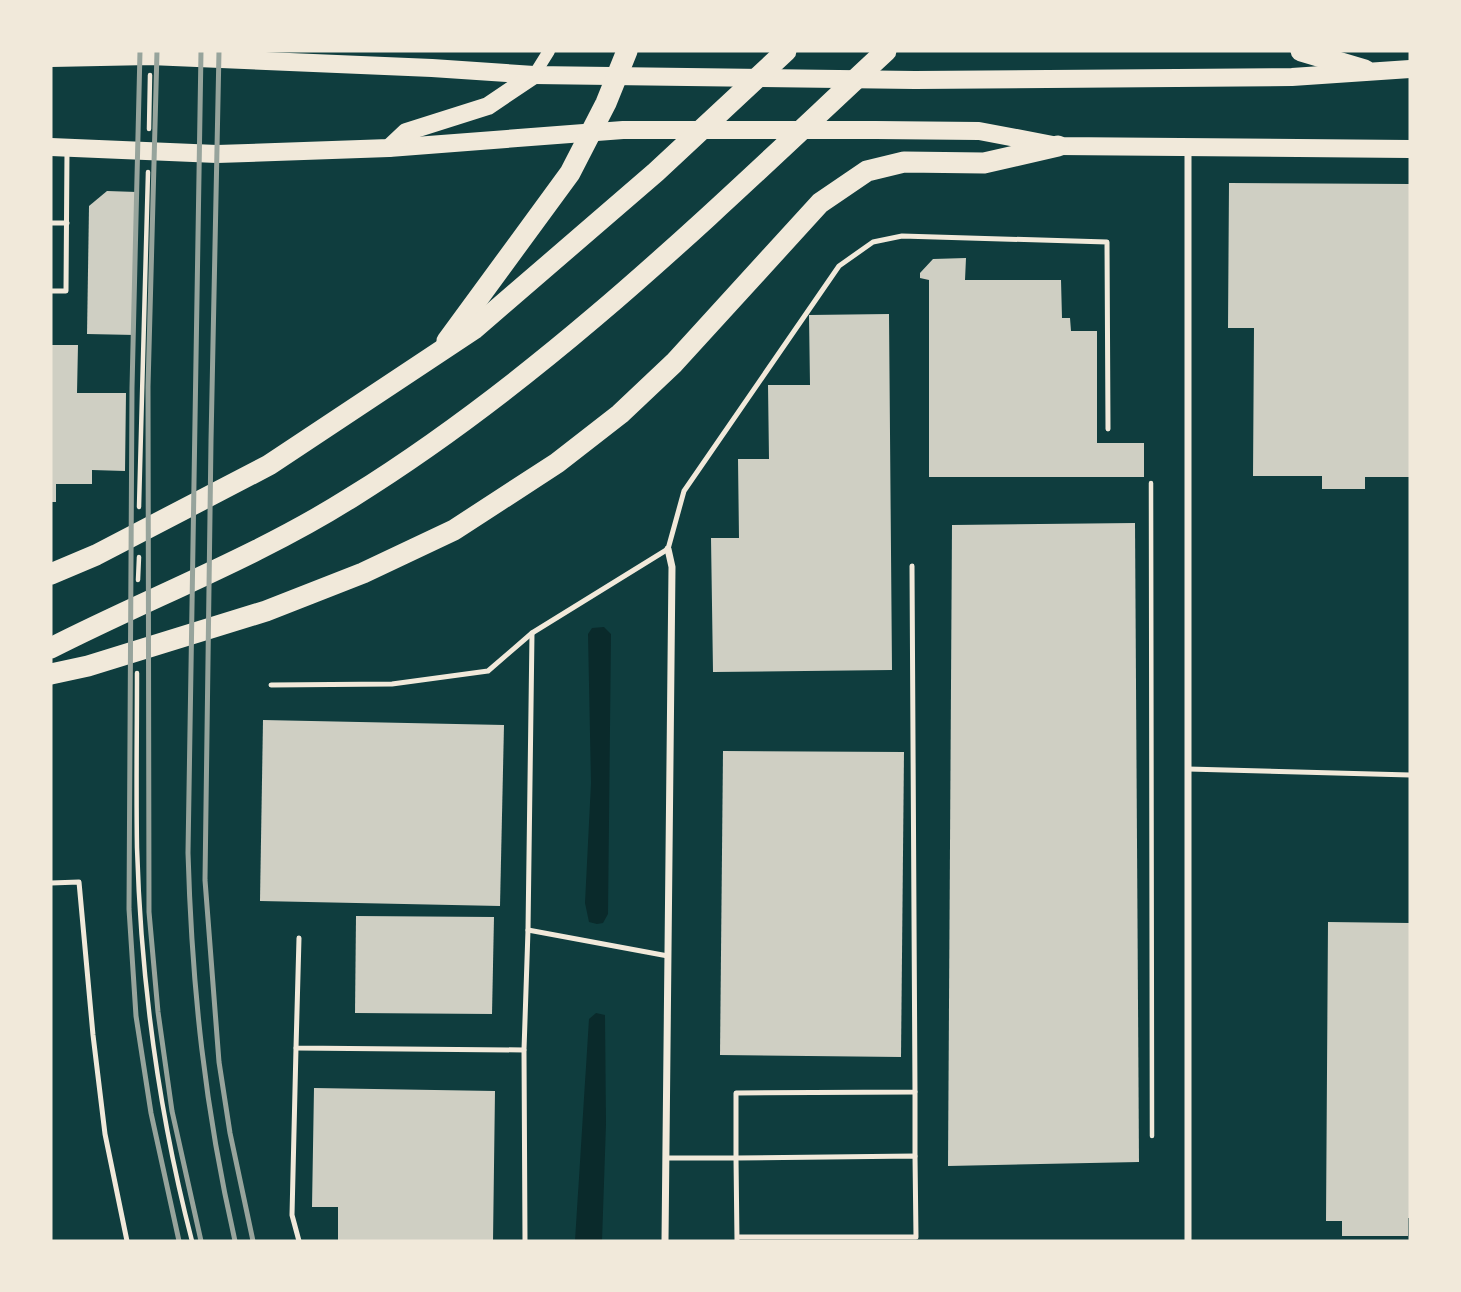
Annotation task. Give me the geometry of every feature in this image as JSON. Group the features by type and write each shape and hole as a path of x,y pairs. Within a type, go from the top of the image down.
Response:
{"highway":[{"path":"437,354 570,173 606,103 627,51"},
{"path":"51,574 96,555 269,465 474,329 656,172 786,51"},
{"path":"51,648 268,546 353,496 508,387 599,313 886,51"},
{"path":"1301,51 1365,70"},
{"path":"51,674 88,666 266,611 363,573 454,530 557,463 620,414 674,363 820,203 867,172 904,162 984,163 1058,146"}],"main road":[{"path":"51,58 150,56 534,75 915,80 1292,77 1410,69"},
{"path":"389,148 406,132 488,106 534,75"},
{"path":"59,147 217,154 389,148 649,130 979,131 1058,146 1410,149"}],"street":[{"path":"534,75 549,51"},
{"path":"1188,146 1188,1241"},
{"path":"665,1241 672,567 668,549"}],"lane":[{"path":"51,291 66,291 67,223 59,147"},
{"path":"51,223 67,223"},
{"path":"271,685 392,684 488,671 532,633 668,549 684,491 839,266 873,242 902,236 1107,242 1108,429"},
{"path":"912,566 916,1237 737,1239 736,1093 915,1092"},
{"path":"525,1241 524,1050 532,633"},
{"path":"1188,769 1410,775"},
{"path":"51,883 79,882 92,1030 105,1134 127,1241"},
{"path":"528,930 668,956"},
{"path":"299,938 292,1215 299,1241"},
{"path":"296,1048 524,1050"},
{"path":"666,1158 915,1156"}],"path":[{"path":"149,137 150,74"},
{"path":"139,508 148,169"},
{"path":"1151,483 1152,1136"},
{"path":"138,591 139,550"},
{"path":"137,673 137,850 150,1011 160,1090 176,1178 192,1241"}],"water":[{"path":"604,627 611,634 608,914 603,923 597,924 589,922 585,903 591,783 588,634 592,628"},
{"path":"596,1013 605,1015 606,1124 602,1241 575,1241 589,1019"}],"building":[{"path":"1229,183 1410,184 1410,477 1365,477 1365,489 1322,489 1322,476 1253,476 1254,328 1228,328"},
{"path":"107,191 137,192 135,335 87,334 89,206"},
{"path":"966,258 965,280 1061,280 1062,318 1070,318 1071,331 1097,331 1097,443 1144,443 1144,477 929,477 929,280 920,278 920,273 933,259"},
{"path":"889,314 892,670 713,672 711,538 739,538 738,459 769,459 768,385 810,385 809,315"},
{"path":"51,345 78,345 77,393 126,393 125,471 92,470 92,484 56,484 56,502 51,502"},
{"path":"1135,523 1139,1162 948,1166 952,525"},
{"path":"263,720 504,725 500,906 260,901"},
{"path":"723,751 904,752 901,1057 720,1055"},
{"path":"356,916 494,917 492,1014 355,1013"},
{"path":"1328,922 1410,923 1408,1236 1342,1236 1342,1221 1326,1221"},
{"path":"314,1088 495,1091 493,1241 338,1241 338,1207 312,1207"}],"railway":[{"path":"140,51 132,388 129,909 136,1016 151,1113 179,1241"},
{"path":"157,51 148,387 149,912 158,1012 172,1111 201,1241"},
{"path":"201,51 188,853 193,952 202,1048 216,1144 235,1241"},
{"path":"219,51 205,880 219,1062 230,1133 253,1241"}]}
